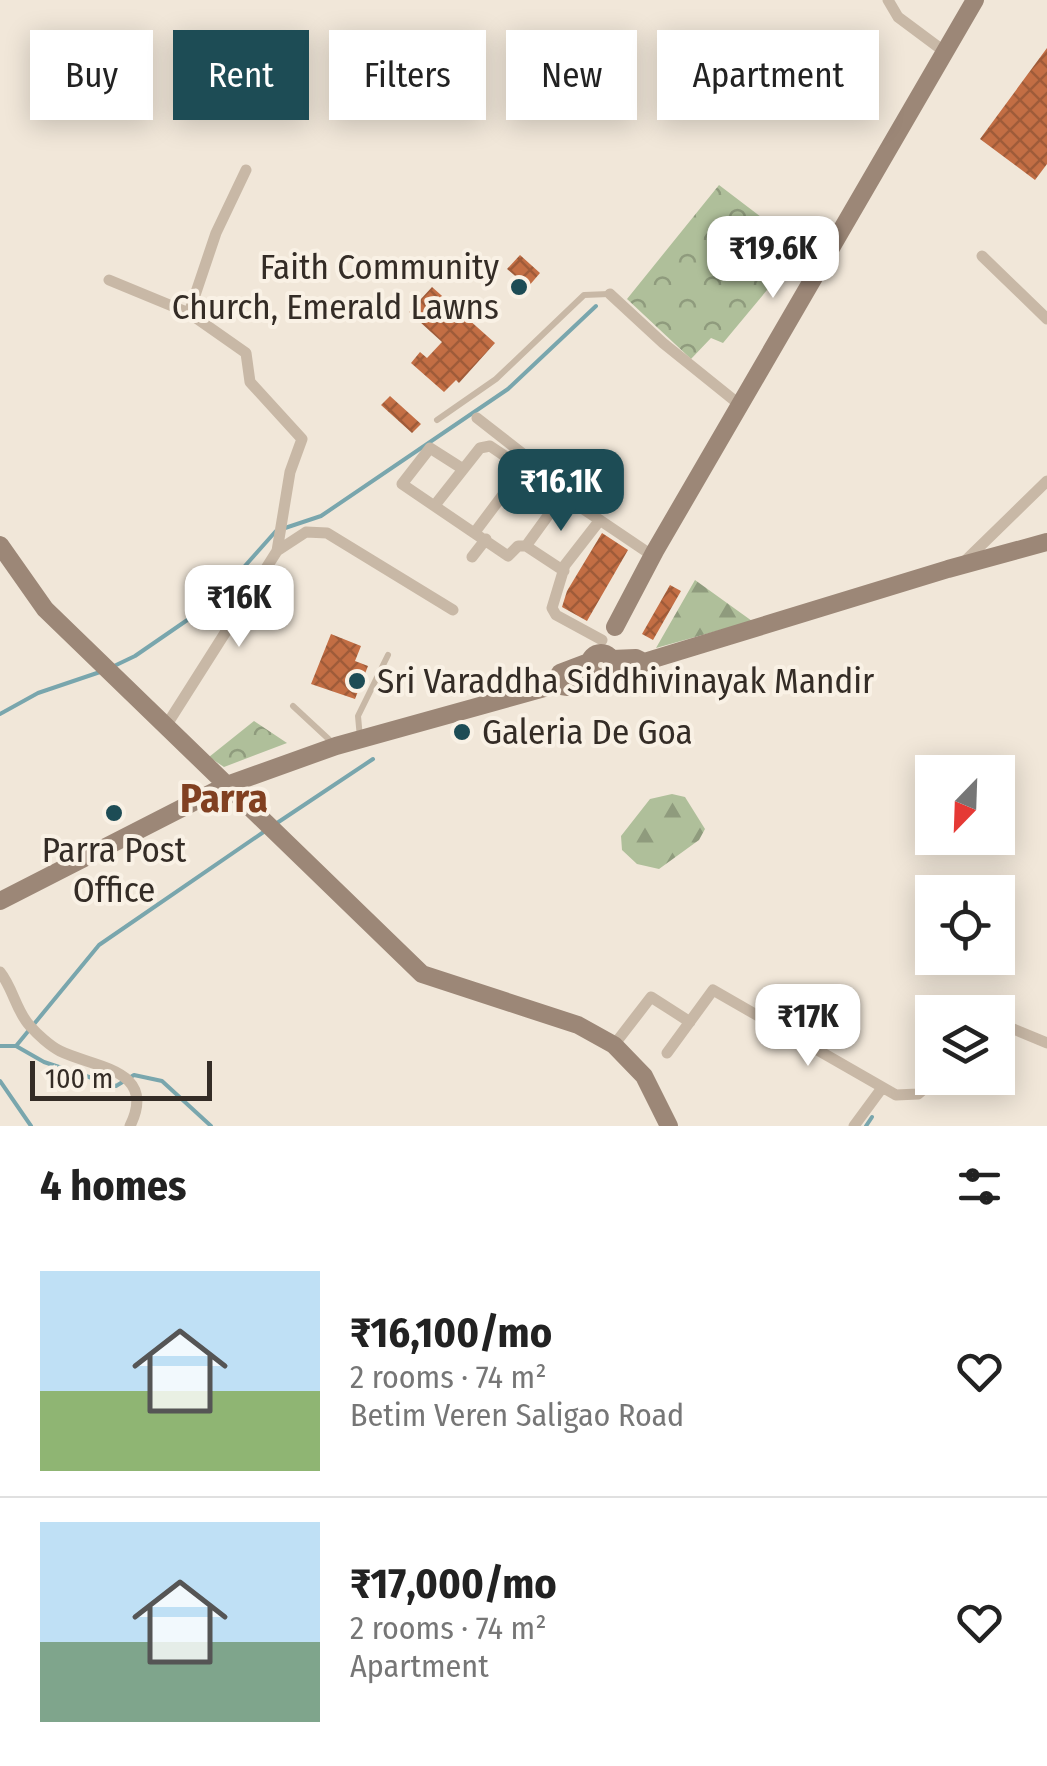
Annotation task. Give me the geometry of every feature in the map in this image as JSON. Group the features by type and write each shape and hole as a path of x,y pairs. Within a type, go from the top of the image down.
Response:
{"main road":[{"path":"0,901 226,785 360,739 555,685 568,687 603,656 654,553 975,0"},
{"path":"603,656 644,662 1047,542"},
{"path":"0,545 45,609 422,974 578,1025 614,1045 644,1076 669,1126"}],"street":[{"path":"888,0 898,17 945,52"},
{"path":"189,313 216,233 246,170"},
{"path":"982,256 1047,319"},
{"path":"109,280 189,313 246,353 250,382 302,438 290,472 276,551 166,726"},
{"path":"610,294 662,343 740,405"},
{"path":"477,418 654,553"},
{"path":"435,505 484,446 654,553"},
{"path":"463,469 434,449 425,451 402,484 508,556 518,546 526,546 564,571"},
{"path":"472,557 480,535 523,468"},
{"path":"960,566 1047,481"},
{"path":"526,546 564,496"},
{"path":"600,520 568,561 553,612 603,656"},
{"path":"276,551 306,532 328,533 453,610"},
{"path":"0,972 10,984 27,1024 58,1050 108,1066 123,1075 138,1096 138,1110 130,1126"},
{"path":"667,1053 713,990 882,1088 896,1094 915,1094"},
{"path":"614,1045 651,998 690,1022"},
{"path":"1015,1030 1047,1043"},
{"path":"854,1126 882,1088"}],"lane":[{"path":"437,420 496,379 584,295 610,294"},
{"path":"360,739 358,716 388,655"},
{"path":"293,706 336,746"}],"green space":[{"path":"719,185 802,248 723,343 711,338 691,359 627,299"},
{"path":"695,580 752,621 656,648"},
{"path":"254,721 287,743 224,767 209,757"},
{"path":"672,794 685,797 705,829 699,840 659,869 637,864 622,850 621,836 650,799"}],"building":[{"path":"1047,48 1047,164 1035,180 980,139"},
{"path":"520,255 540,273 528,287 507,269"},
{"path":"432,287 495,343 459,383 456,380 444,392 411,363 420,352 427,358 442,342 409,312"},
{"path":"390,396 421,424 412,433 381,405"},
{"path":"602,533 628,550 587,621 562,607 567,591"},
{"path":"670,585 681,591 653,640 642,634"},
{"path":"331,634 361,646 355,661 368,666 355,699 311,684"}],"waterway":[{"path":"285,528 321,516 508,389 596,306"},
{"path":"112,667 135,656 212,603 276,531"},
{"path":"0,714 38,693 103,671"},
{"path":"277,823 373,759"},
{"path":"16,1046 99,945 265,831"},
{"path":"0,1046 16,1046 44,1062 116,1086 134,1075 162,1081 211,1126"},
{"path":"0,1081 31,1126"},
{"path":"866,1126 872,1117"}],"place":[{"name":"Faith Community Church, Emerald Lawns","path":"519,287"},
{"name":"Sri Varaddha Siddhivinayak Mandir","path":"357,681"},
{"name":"Galeria De Goa","path":"462,732"},
{"name":"Parra Post Office","path":"114,813"}],"district":[{"name":"Parra","path":"224,798"}]}
